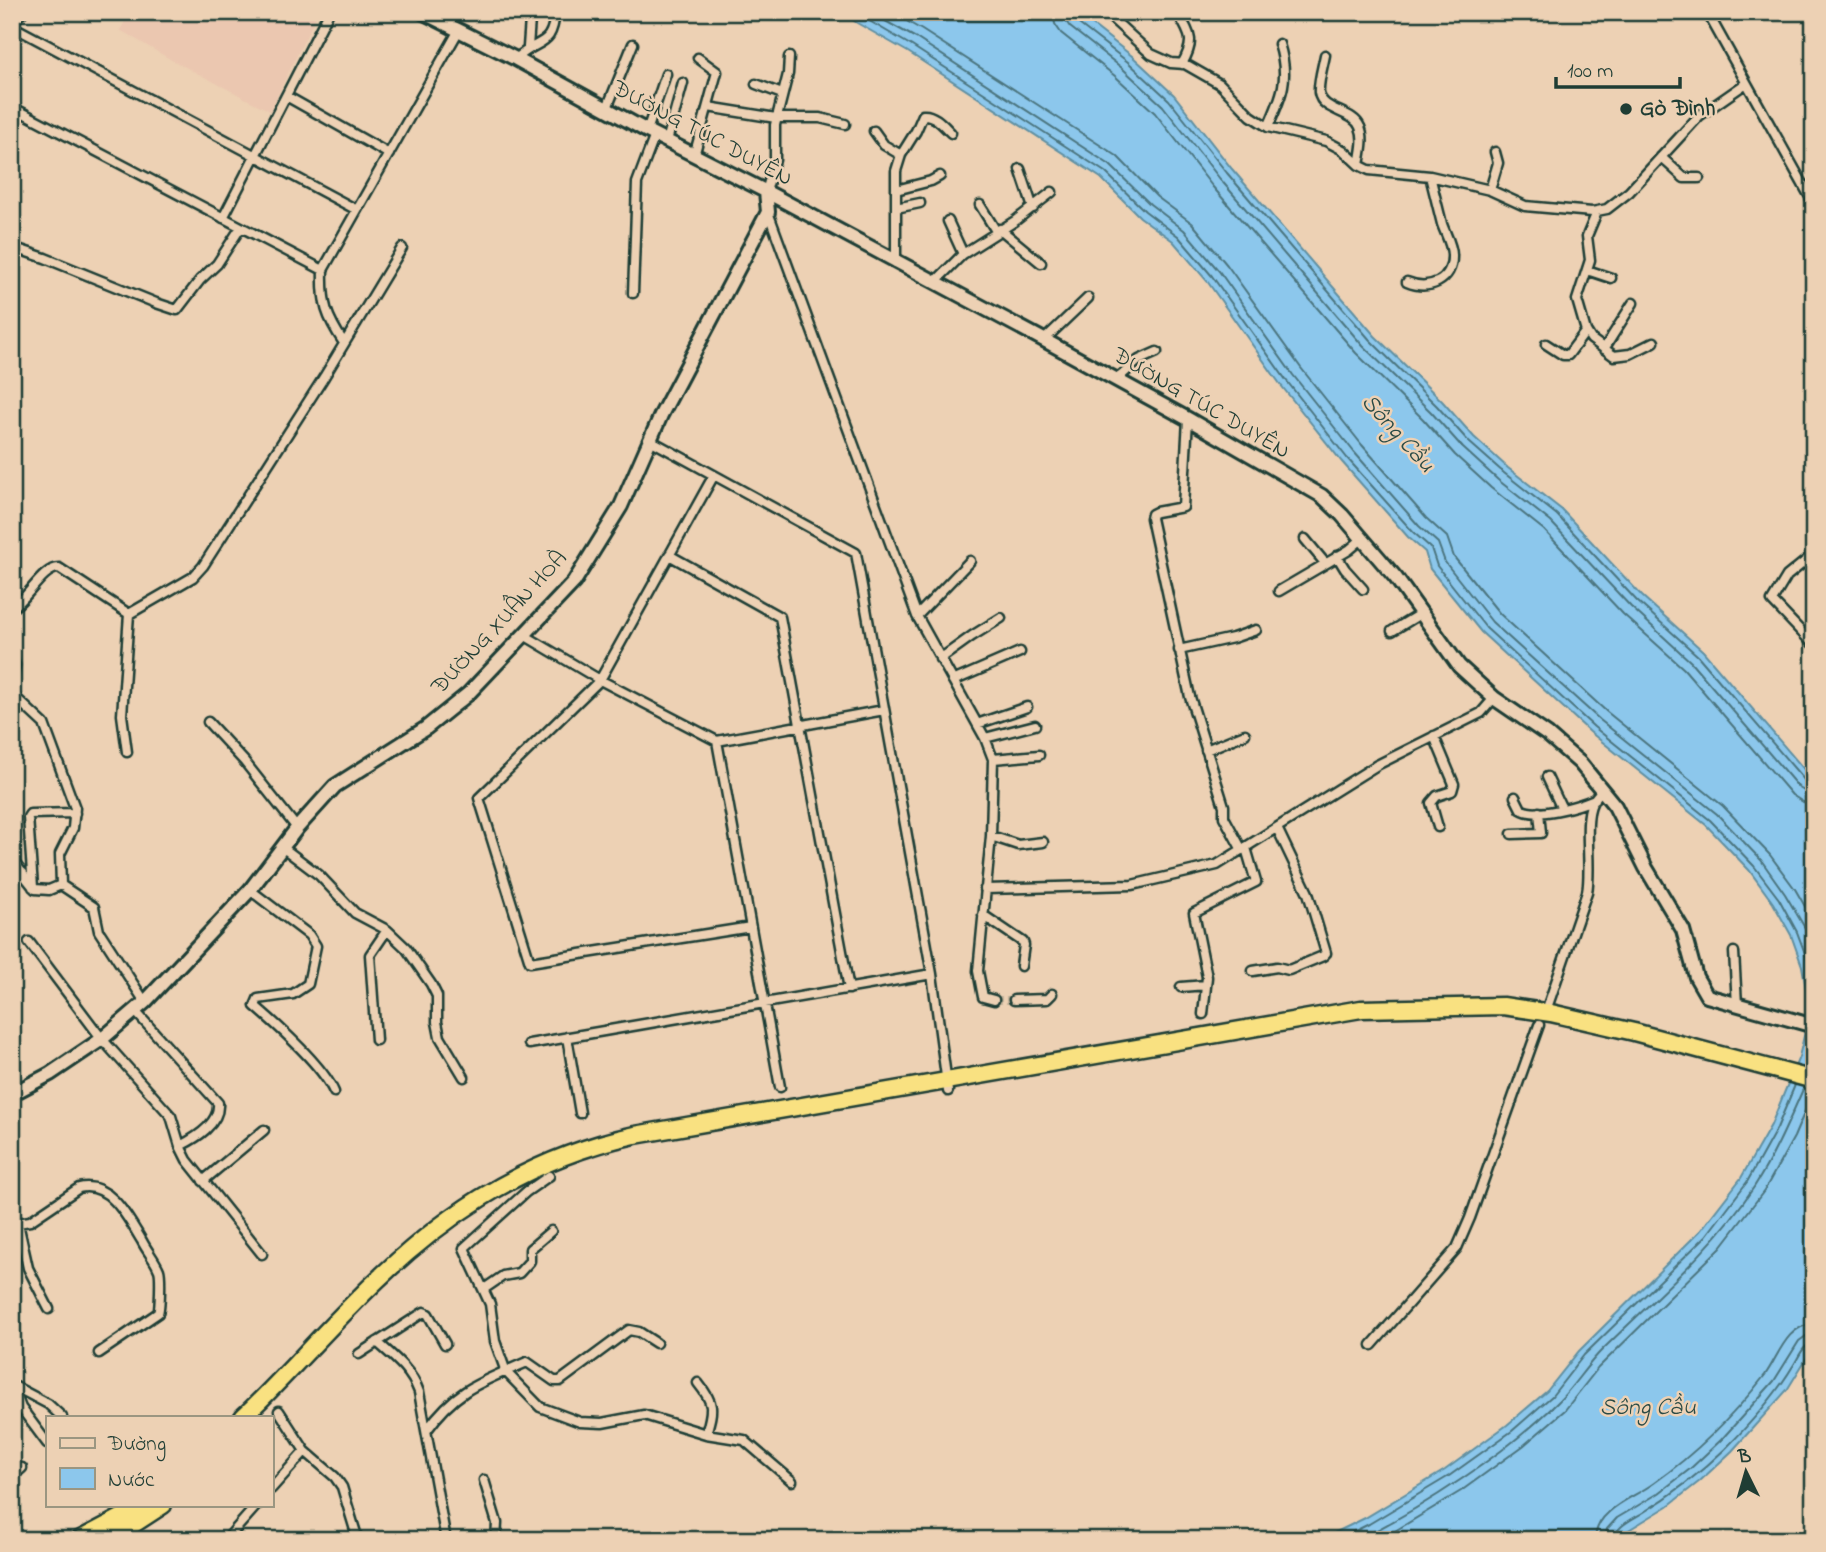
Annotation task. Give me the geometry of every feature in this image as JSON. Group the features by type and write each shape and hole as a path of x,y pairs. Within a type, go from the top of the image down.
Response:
{"highway":[{"path":"244,1416 352,1304 430,1232 488,1192 545,1164 577,1150 635,1135 856,1095 1053,1071 1377,1017 1472,1014 1559,1023 1696,1051 1814,1080"},
{"path":"1696,1051 1814,1088"},
{"path":"257,1416 430,1242 460,1219 532,1178 558,1166 616,1147 767,1122 947,1086"},
{"path":"79,1540 143,1506"},
{"path":"104,1540 120,1533 161,1506"}],"street":[{"path":"23,12 12,24 357,210"},
{"path":"223,218 288,97 329,12"},
{"name":"ĐƯỜNG TÚC DUYÊN","path":"422,12 516,59 656,136 1044,340 1322,496 1396,578 1459,666 1494,698 1548,735 1580,763 1599,795 1626,825 1646,868 1683,930 1696,977 1703,991 1714,999 1814,1026"},
{"path":"524,12 530,19 528,47"},
{"path":"516,59 528,47 547,40 553,33 555,12"},
{"path":"1105,12 1151,54 1171,64 1182,64 1220,84 1251,116 1268,127 1326,141 1343,150 1368,170 1430,176 1490,190 1525,206 1597,212 1607,209 1629,192 1699,116 1745,84"},
{"path":"1177,12 1191,40 1182,64"},
{"path":"1281,12 1290,12"},
{"path":"1707,12 1814,204"},
{"path":"344,344 328,320 323,305 323,270 459,30"},
{"path":"607,108 633,44"},
{"path":"1268,127 1286,81 1279,44"},
{"path":"1325,55 1320,93 1325,102 1355,120 1360,127 1362,138 1359,165"},
{"path":"789,57 788,74 776,118 775,160 766,192 768,212 916,616 985,738 993,759 991,836 978,975 983,997 995,1000"},
{"path":"694,156 718,72 698,58"},
{"path":"656,136 666,74"},
{"path":"633,293 637,183 656,136 683,83"},
{"path":"756,84 782,94"},
{"path":"288,97 389,154"},
{"path":"708,107 776,118 830,119 845,124"},
{"path":"13,108 323,270"},
{"path":"896,263 896,171 901,155 923,115 928,114 940,121 951,132"},
{"path":"874,131 884,145 901,155"},
{"path":"1490,190 1498,163 1495,152"},
{"path":"1661,157 1684,178 1699,178"},
{"path":"1020,169 1033,208"},
{"path":"896,190 940,176"},
{"path":"1407,282 1433,285 1449,273 1452,251 1430,176"},
{"path":"934,283 963,254 1033,208 1052,192"},
{"path":"896,208 920,203"},
{"path":"980,205 998,230 1041,263"},
{"name":"ĐƯỜNG XUÂN HOÀ","path":"12,1094 50,1074 102,1039 145,1003 250,890 297,828 335,786 426,728 468,694 574,582 621,506 650,440 768,212"},
{"path":"1597,212 1587,236 1590,256 1577,300 1586,331 1591,339 1614,356 1654,342"},
{"path":"948,220 963,254"},
{"path":"12,247 177,310 200,280 217,264 241,228"},
{"path":"129,614 193,577 203,566 402,248"},
{"path":"1587,270 1611,278"},
{"path":"1044,340 1088,298"},
{"path":"1604,349 1633,303"},
{"path":"1546,344 1563,355 1568,355 1586,331"},
{"path":"1116,380 1139,360 1157,352"},
{"path":"1188,419 1183,507 1156,512 1152,514 1152,518 1179,650 1224,806 1224,817 1244,849 1256,881 1194,913 1206,972 1203,1014"},
{"path":"650,440 856,553 932,974 947,1086"},
{"path":"714,475 600,680 479,797 530,962 751,927"},
{"path":"1305,539 1325,564"},
{"path":"1279,591 1362,539"},
{"path":"1814,554 1787,576 1772,601 1814,645"},
{"path":"669,555 780,617 849,989"},
{"path":"1337,556 1363,589"},
{"path":"916,616 970,561"},
{"path":"12,608 28,595 47,572 59,568 129,614"},
{"path":"127,752 122,715 129,614"},
{"path":"1392,631 1420,614"},
{"path":"940,660 972,635 1001,618"},
{"path":"1179,650 1233,638 1256,629"},
{"path":"524,635 600,680 717,741 884,710"},
{"path":"953,681 1020,652"},
{"path":"12,656 15,665 12,689 14,696 44,724 75,813 73,828 60,854 61,886"},
{"path":"985,889 1138,884 1217,865 1377,765 1482,713 1494,698"},
{"path":"977,724 1027,707"},
{"path":"208,722 244,761 297,828"},
{"path":"985,738 1035,725"},
{"path":"1206,750 1245,734"},
{"path":"1434,736 1454,784 1452,790 1437,796 1431,803 1438,827"},
{"path":"717,741 780,1087"},
{"path":"993,759 1039,755"},
{"path":"1547,777 1562,809"},
{"path":"1515,797 1522,811 1539,812 1562,809 1599,795"},
{"path":"1547,1008 1587,892 1590,871 1589,812 1599,795"},
{"path":"1512,834 1541,834 1539,812"},
{"path":"33,887 28,817 30,814 75,813"},
{"path":"1253,971 1277,968 1289,970 1326,953 1308,893 1277,828"},
{"path":"991,836 1018,845 1044,842"},
{"path":"282,847 319,875 355,913 387,930 406,948 437,996 440,1037 464,1077"},
{"path":"12,860 37,890 61,886 94,906 99,931 145,1003"},
{"path":"12,880 23,873"},
{"path":"250,890 309,935 316,946 308,984 293,994 257,999 254,1006 273,1021 313,1063 334,1091"},
{"path":"983,915 1023,942 1021,966"},
{"path":"376,1040 370,954 387,930"},
{"path":"29,942 102,1039 171,1116 187,1160 262,1254"},
{"path":"1734,952 1737,1005"},
{"path":"529,1044 932,974"},
{"path":"1181,987 1206,985"},
{"path":"1014,1000 1047,999 1052,994"},
{"path":"135,1012 218,1103 216,1119 198,1136 180,1146"},
{"path":"1372,1345 1457,1248 1539,1025"},
{"path":"567,1037 580,1113"},
{"path":"203,1181 264,1130"},
{"path":"549,1176 526,1192 464,1248 470,1266 490,1304 495,1341 506,1372 540,1407 561,1416 580,1422 602,1423 644,1415 706,1434 744,1440 792,1481"},
{"path":"49,1309 28,1268 15,1221 30,1221 79,1188 93,1188 114,1200 128,1218 161,1276 158,1293 161,1308 158,1313 99,1353"},
{"path":"484,1289 503,1276 519,1273 530,1261 530,1249 551,1231"},
{"path":"359,1354 424,1312 428,1314 445,1344"},
{"path":"427,1430 441,1410 456,1396 527,1362 555,1381 560,1381 629,1330 639,1332 656,1343"},
{"path":"377,1342 414,1378 424,1410 446,1540"},
{"path":"698,1383 709,1396 712,1405 706,1434"},
{"path":"12,1385 48,1404 61,1416"},
{"path":"12,1385 21,1408 46,1442"},
{"path":"279,1411 305,1451 335,1477 342,1487 358,1540"},
{"path":"273,1487 305,1451"},
{"path":"12,1477 22,1468"},
{"path":"484,1480 497,1523 496,1540"},
{"path":"226,1540 256,1506"}],"shaded area":[{"path":"131,12 318,12 270,111 120,30"}],"water":[{"name":"Sông Cầu","path":"842,12 1076,12 1132,56 1174,95 1232,169 1375,336 1442,401 1474,437 1508,468 1562,510 1642,596 1703,651 1814,781 1814,1346 1787,1390 1732,1451 1668,1506 1627,1531 1618,1540 1320,1540 1365,1518 1445,1470 1507,1425 1547,1391 1579,1351 1700,1231 1741,1178 1771,1125 1799,1057 1810,1011 1802,966 1791,935 1773,903 1749,870 1706,825 1590,732 1481,632 1430,569 1425,552 1408,537 1342,462 1280,384 1207,281 1173,241 1140,217 1101,178"}],"tunnel":[{"path":"994,1000 1014,1000"}],"place":[{"name":"Gò Đình","path":"1626,109"}]}
